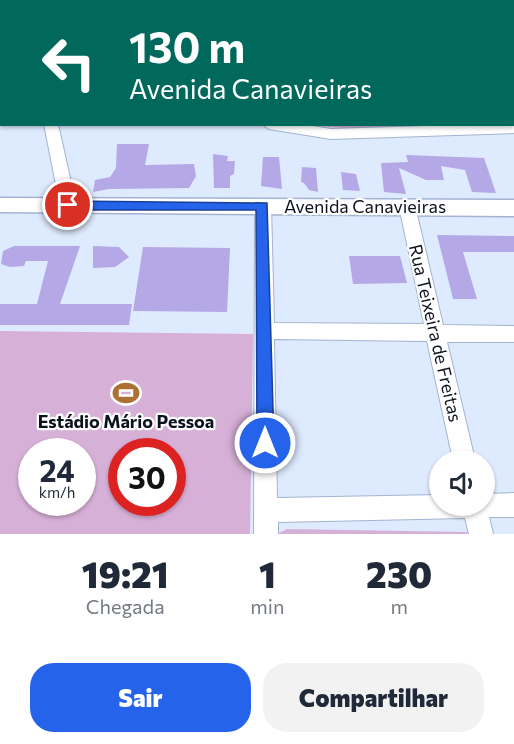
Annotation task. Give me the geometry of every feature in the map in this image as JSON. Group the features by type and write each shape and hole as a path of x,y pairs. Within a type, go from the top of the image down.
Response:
{"main road":[{"name":"Avenida Canavieiras","path":"0,205 514,208"}],"street":[{"path":"51,126 68,205"},
{"path":"281,126 331,134 514,128"},
{"path":"263,206 266,534"},
{"name":"Rua Teixeira de Freitas","path":"407,206 462,450"},
{"path":"265,331 514,333"},
{"path":"495,506 514,505"},
{"path":"265,510 429,508"},
{"path":"477,516 482,534"}],"shaded area":[{"path":"318,126 461,126 357,129"},
{"name":"Estádio Mário Pessoa","path":"0,331 253,334 250,534 0,534"},
{"path":"287,529 466,532 469,534 277,534"}],"building":[{"path":"117,144 149,144 145,165 194,164 196,176 189,188 109,189 93,192 95,180 110,177 116,168"},
{"path":"213,154 228,156 227,161 235,161 234,174 230,176 230,188 214,188"},
{"path":"406,155 484,158 496,193 472,192 465,170 441,166 444,180 426,180 399,168 406,194 384,192 381,163 408,162"},
{"path":"263,157 279,157 282,189 261,186"},
{"path":"302,167 316,168 318,192 309,190 301,182"},
{"path":"341,172 356,174 360,191 343,190"},
{"path":"437,235 514,236 514,252 463,252 477,299 453,299"},
{"path":"14,246 80,246 60,304 132,304 129,325 0,325 0,304 37,304 48,261 26,261 24,266 10,267 1,264 3,251"},
{"path":"93,246 119,247 129,257 115,267 93,268"},
{"path":"143,247 230,248 227,312 133,311"},
{"path":"349,256 400,256 407,283 353,284"}],"place":[{"name":"Estádio Mário Pessoa","path":"126,393"}],"route":[{"path":"68,205 263,206 265,443"}]}
